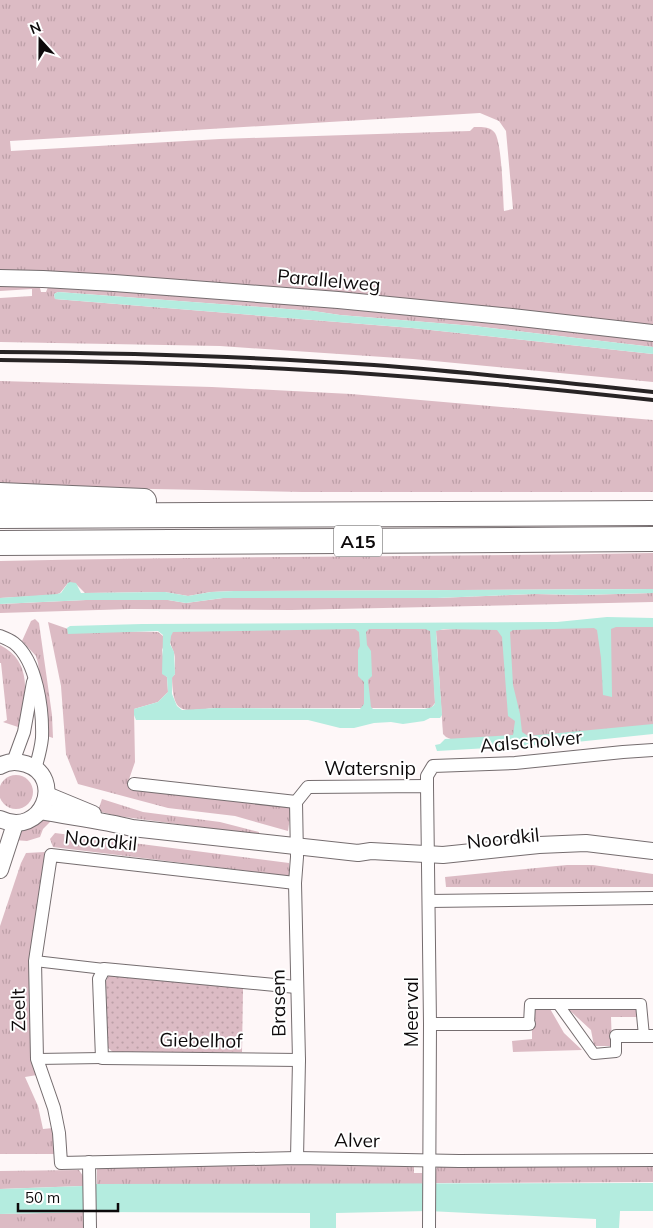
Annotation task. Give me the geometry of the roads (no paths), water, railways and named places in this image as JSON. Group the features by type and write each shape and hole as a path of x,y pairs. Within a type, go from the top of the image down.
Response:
{"highway":[{"name":"A15","path":"0,495 134,499 278,515"},
{"name":"A15","path":"0,516 653,513"},
{"name":"A15","path":"0,543 653,538"},
{"name":"A15","path":"0,551 20,551 63,543"}],"street":[{"name":"Parallelweg","path":"0,278 43,278 338,300 653,333"},
{"path":"0,636 14,642 24,654 34,677 39,697 42,738 35,769"},
{"path":"7,764 24,732 34,677"},
{"name":"Aalscholver","path":"427,786 427,776 433,766 515,763 653,750"},
{"path":"0,870 7,822 29,820 40,811 46,795 43,778 35,769 25,763 7,764"},
{"path":"134,784 296,802 297,847"},
{"name":"Watersnip","path":"296,802 308,787 427,786 428,860"},
{"name":"Noordkil","path":"46,795 105,821"},
{"name":"Noordkil","path":"40,811 84,820 105,821 132,828 358,853 371,851 455,863 570,851 591,851 653,860"},
{"name":"Noordkil","path":"428,860 468,853 539,845 586,843 653,851"},
{"name":"Brasem","path":"297,847 295,883 298,1060 297,1158"},
{"name":"Noordkil","path":"51,855 295,883"},
{"name":"Zeelt","path":"51,855 36,961 37,1059 54,1108 59,1134 61,1162"},
{"name":"Meerval","path":"428,860 430,1024 429,1228"},
{"path":"429,901 653,898"},
{"path":"36,961 104,970 296,987"},
{"path":"102,1058 99,979 104,970"},
{"path":"430,1024 529,1024 530,1004 558,1004 641,1004 648,1036 616,1036 616,1052 594,1054 558,1004"},
{"name":"Giebelhof","path":"37,1059 298,1060"},
{"name":"Alver","path":"61,1162 297,1158 653,1160"},
{"path":"89,1162 90,1224"}],"railway":[{"path":"0,352 281,359 479,374 653,392"},
{"path":"0,360 187,364 401,376 653,400"}]}
